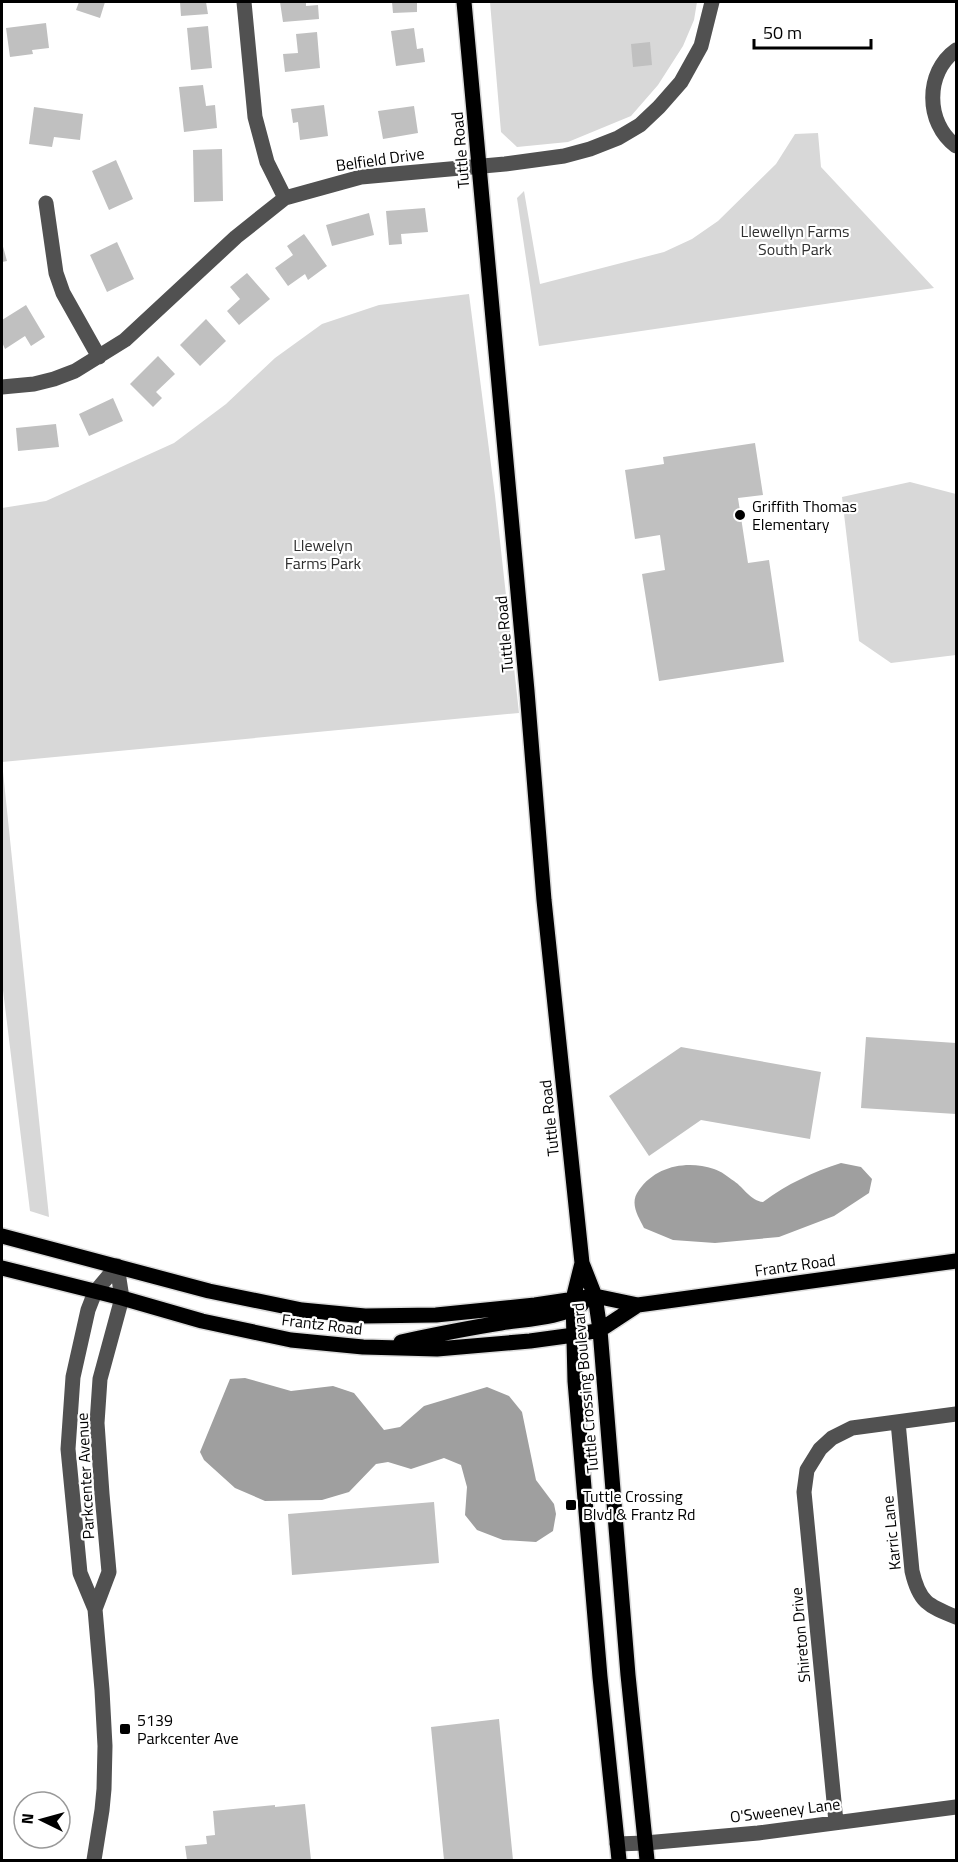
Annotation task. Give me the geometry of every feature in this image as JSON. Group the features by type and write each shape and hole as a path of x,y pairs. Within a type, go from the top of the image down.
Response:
{"main road":[{"name":"Tuttle Road","path":"464,2 544,900 582,1263"},
{"name":"Frantz Road","path":"2,1236 209,1291 295,1309 365,1316 436,1316 526,1306 574,1304"},
{"name":"Frantz Road","path":"595,1296 638,1305 957,1261"},
{"name":"Tuttle Crossing Boulevard","path":"582,1263 595,1296 600,1330 627,1663 647,1860"},
{"name":"Tuttle Crossing Boulevard","path":"582,1263 574,1304 578,1417 600,1677 619,1860"},
{"name":"Frantz Road","path":"2,1268 202,1321 291,1340 377,1348 437,1349 574,1335 600,1330 638,1305"},
{"path":"377,1348 426,1337 527,1320 595,1296"}],"street":[{"path":"244,2 255,117 267,162 285,198"},
{"name":"Belfield Drive","path":"2,387 34,384 75,371 125,340 236,237 285,198 361,177 505,164 564,156 618,138 640,125 659,108 681,82 700,46 712,2"},
{"path":"957,50 949,55 941,66 932,97 934,113 940,128 957,146"},
{"path":"46,203 56,273 63,293 99,357"},
{"name":"Parkcenter Avenue","path":"94,1860 102,1809 105,1746 102,1690 95,1609 80,1573 68,1449 73,1377 88,1310 94,1292 117,1266"},
{"name":"Parkcenter Avenue","path":"95,1609 109,1572 97,1423 100,1379 122,1298 117,1266"},
{"path":"898,1422 957,1414"},
{"name":"Shireton Drive","path":"836,1822 804,1492 807,1470 820,1449 832,1438 852,1428 898,1422"},
{"name":"Karric Lane","path":"898,1422 915,1584 924,1601 957,1617"},
{"name":"O'Sweeney Lane","path":"617,1844 758,1833 957,1807"}],"green space":[{"path":"490,2 697,2 694,20 683,46 658,85 631,116 568,142 517,147 501,132"},
{"name":"Llewellyn Farms South Park","path":"818,133 821,167 934,288 539,346 517,198 524,191 540,284 664,252 692,239 718,221 776,164 795,134"},
{"name":"Llewelyn Farms Park","path":"469,294 495,496 519,713 2,762 2,508 46,501 174,443 226,404 275,358 322,324 379,305"},
{"path":"910,482 956,494 956,655 891,663 859,641 842,497"},
{"path":"2,762 49,1217 30,1211 2,982"}],"shaded area":[{"path":"841,1163 861,1167 872,1179 869,1193 834,1216 779,1237 715,1243 673,1240 644,1228 635,1205 636,1195 646,1182 663,1170 673,1167 693,1165 717,1170 755,1199 763,1202 800,1179"},
{"path":"245,1378 291,1391 333,1386 354,1393 384,1430 400,1427 424,1406 487,1387 509,1396 522,1412 536,1480 554,1504 556,1514 553,1531 536,1542 503,1540 477,1530 465,1515 467,1487 461,1465 444,1458 411,1469 388,1462 376,1464 349,1492 322,1500 265,1501 235,1488 204,1460 200,1452 230,1379"}],"building":[{"path":"79,2 105,2 100,18 76,10"},
{"path":"180,2 206,2 208,14 181,16"},
{"path":"280,2 306,2 306,6 318,5 319,19 283,22"},
{"path":"392,2 417,2 417,12 393,13"},
{"path":"46,23 49,48 32,50 33,54 10,57 6,28"},
{"path":"208,26 212,68 191,70 187,28"},
{"path":"414,28 417,49 423,48 425,62 396,66 391,31"},
{"path":"317,32 320,68 285,72 283,54 298,53 296,34"},
{"path":"650,42 652,65 633,67 631,44"},
{"path":"203,85 206,106 215,105 217,128 184,132 179,87"},
{"path":"324,105 328,136 300,140 298,122 293,123 291,109"},
{"path":"414,106 418,133 383,139 378,111"},
{"path":"34,107 83,114 80,140 54,137 52,147 29,144"},
{"path":"222,149 223,201 194,202 193,150"},
{"path":"116,160 133,199 109,210 92,171"},
{"path":"425,208 428,232 401,234 402,244 389,245 386,211"},
{"path":"369,213 374,235 332,246 326,225"},
{"path":"304,234 327,266 308,280 305,274 288,286 275,268 293,255 287,246"},
{"path":"117,242 134,279 107,292 90,255"},
{"path":"2,243 7,261 2,262"},
{"path":"247,273 270,299 239,325 227,311 240,299 230,287"},
{"path":"26,305 45,337 31,346 25,336 5,349 2,342 2,320"},
{"path":"206,319 226,341 200,366 180,345"},
{"path":"158,356 175,374 156,392 162,398 153,407 130,384"},
{"path":"113,398 123,421 89,436 79,414"},
{"path":"56,424 59,447 18,451 16,428"},
{"path":"755,443 763,495 738,498 748,563 769,560 784,662 659,681 642,574 665,570 660,535 635,539 625,470 664,464 663,457"},
{"path":"866,1037 956,1043 956,1114 861,1108"},
{"path":"681,1047 821,1072 810,1139 701,1120 649,1156 609,1096"},
{"path":"434,1502 439,1563 292,1575 288,1514"},
{"path":"499,1719 513,1860 444,1860 431,1727"},
{"path":"305,1804 311,1860 187,1860 185,1846 207,1844 206,1836 215,1835 213,1811"}],"place":[{"name":"Griffith Thomas Elementary","path":"740,515"},
{"name":"Tuttle Crossing Blvd & Frantz Rd","path":"571,1505"},
{"name":"5139 Parkcenter Ave","path":"125,1729"}]}
